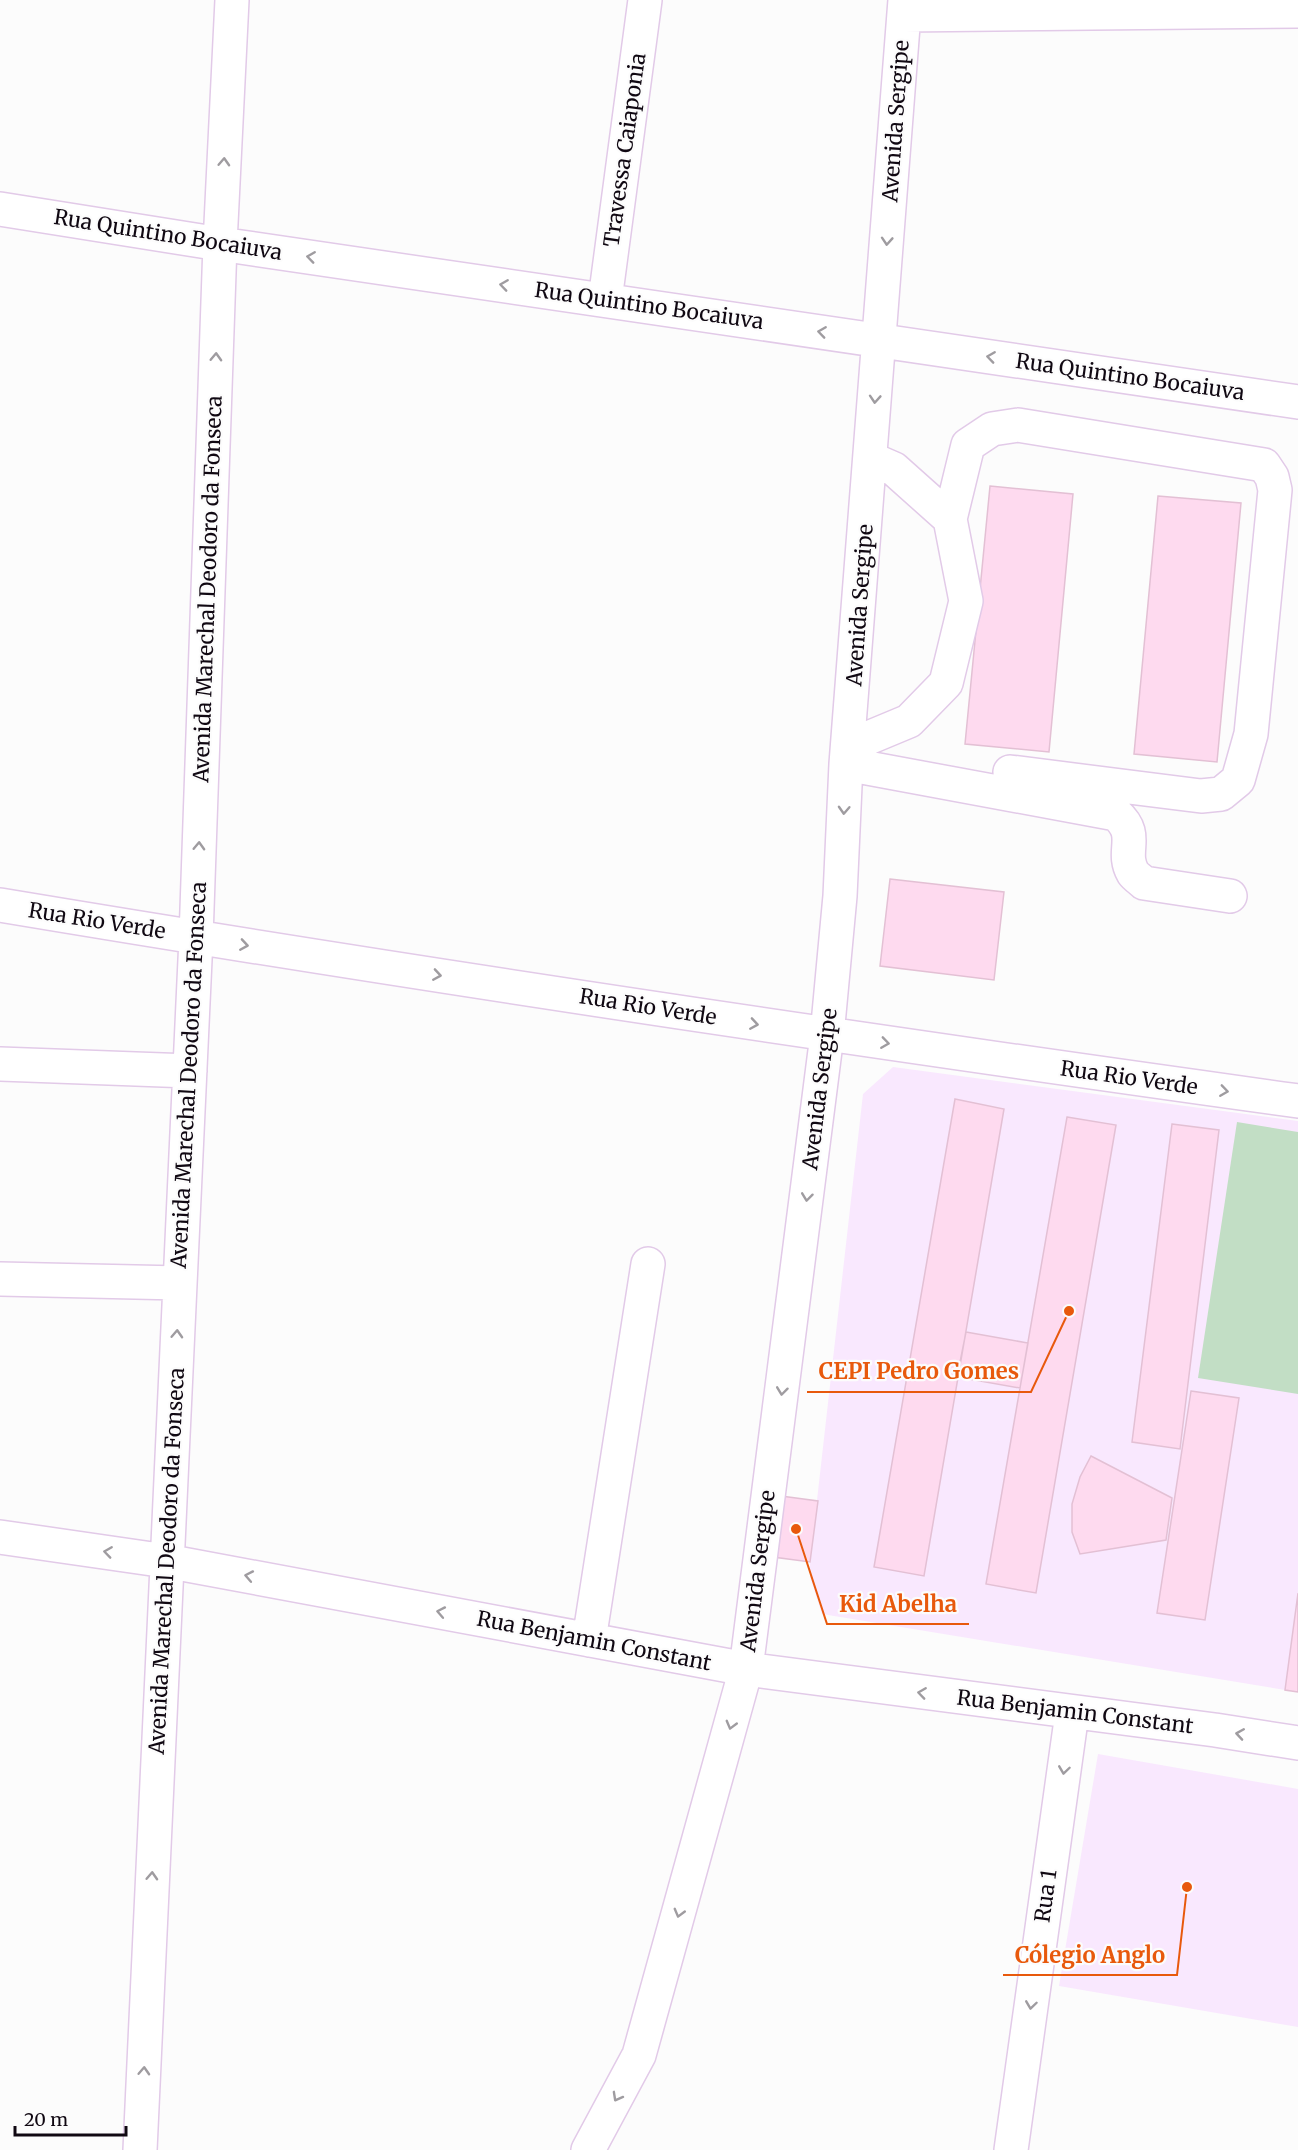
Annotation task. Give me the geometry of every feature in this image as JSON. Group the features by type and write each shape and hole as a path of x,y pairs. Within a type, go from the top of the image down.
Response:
{"street":[{"name":"Avenida Marechal Deodoro da Fonseca","path":"140,2150 196,938 220,244 232,0"},
{"name":"Travessa Caiaponia","path":"605,300 645,0"},
{"path":"905,8 1298,12"},
{"name":"Avenida Sergipe","path":"588,2150 639,2055 746,1669 827,1035 840,896 848,755 905,8"},
{"name":"Rua Quintino Bocaiuva","path":"0,209 220,244 1298,402"},
{"path":"848,755 909,722 945,683 966,601 950,519 968,445 992,429 1018,425 1264,465 1272,477 1275,490 1251,734 1238,780 1221,794 1202,796 1010,772"},
{"path":"871,459 894,469 950,519"},
{"path":"848,755 1116,814 1125,822 1130,831 1129,858 1134,874 1144,883 1230,896"},
{"name":"Rua Rio Verde","path":"0,905 196,938 827,1035 1298,1101"},
{"path":"0,1064 189,1071"},
{"path":"589,1640 648,1264"},
{"path":"0,1280 180,1283"},
{"name":"Rua Benjamin Constant","path":"0,1537 166,1561 746,1669 1215,1730 1298,1743"},
{"name":"Rua 1","path":"1011,2150 1072,1713"}],"shaded area":[{"path":"893,1067 1298,1121 1298,1593 1285,1690 822,1614 810,1577 810,1562 863,1094"},
{"path":"1098,1754 1298,1789 1298,2027 1059,1986"}],"green space":[{"path":"1237,1122 1298,1132 1298,1394 1198,1378"}],"building":[{"path":"990,486 1073,494 1049,752 965,744"},
{"path":"1158,496 1241,503 1217,762 1134,754"},
{"path":"890,879 1004,892 994,980 880,966"},
{"path":"955,1099 1004,1109 924,1576 874,1567"},
{"path":"1067,1117 1116,1125 1036,1593 986,1584"},
{"path":"1172,1124 1219,1130 1180,1449 1132,1442"},
{"path":"966,1332 1028,1343 1020,1388 957,1377"},
{"path":"1191,1391 1239,1398 1205,1620 1157,1613"},
{"path":"1091,1456 1172,1498 1166,1540 1080,1554 1072,1532 1072,1504 1080,1477"},
{"path":"781,1496 818,1501 810,1562 773,1557"},
{"path":"1298,1593 1298,1692 1285,1690"}],"place":[{"name":"CEPI Pedro Gomes","path":"1069,1311"},
{"name":"Kid Abelha","path":"796,1529"},
{"name":"Cólegio Anglo","path":"1187,1887"}]}
